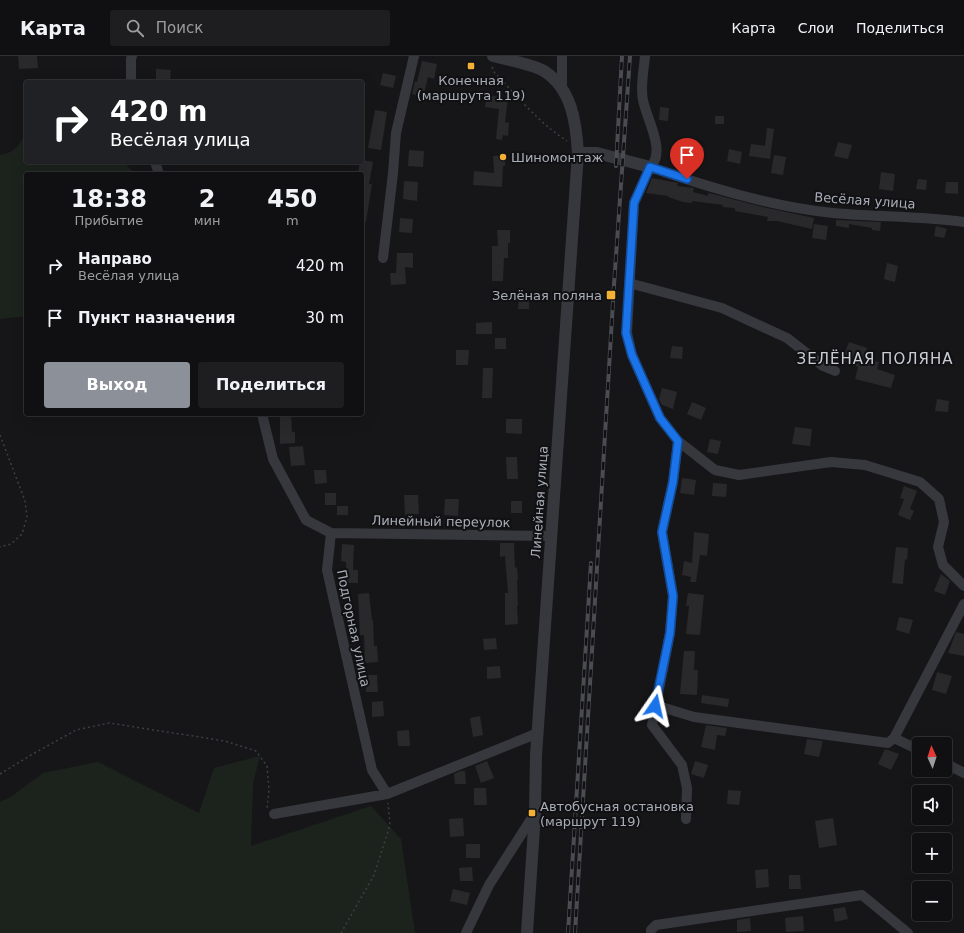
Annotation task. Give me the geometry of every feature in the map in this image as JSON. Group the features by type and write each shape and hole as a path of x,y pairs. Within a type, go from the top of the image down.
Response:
{"street":[{"path":"131,80 132,56"},
{"path":"383,258 394,173 396,133 414,56"},
{"name":"Линейная улица","path":"527,933 535,813 538,733 577,150 571,105 562,87 562,56"},
{"path":"645,56 642,98 658,148 655,163 650,167 634,203 626,333 632,355 660,418 678,441 716,470 739,476 831,462 866,465 920,482 939,499 944,522 938,547 943,565 964,586"},
{"path":"491,59 543,70 562,87"},
{"path":"577,150 597,153 650,167"},
{"name":"Весёлая улица","path":"650,167 770,202 833,213 928,217 964,222"},
{"path":"629,283 722,308 787,338 824,366 835,372"},
{"path":"262,416 273,459 306,520 330,533"},
{"path":"678,441 673,482 662,532 673,596 670,633 652,725 682,764 687,788 686,819"},
{"name":"Линейный переулок","path":"330,533 551,536"},
{"name":"Подгорная улица","path":"330,533 326,570 372,770 387,794"},
{"path":"655,706 694,717 888,743 894,738 964,604"},
{"path":"274,814 387,794 538,733"},
{"path":"894,738 912,747"},
{"path":"952,767 964,773"},
{"path":"466,933 489,885 535,813"},
{"path":"651,933 651,930 656,925 862,895 908,933"}],"path":[{"path":"491,59 494,72 552,131 577,150"},
{"path":"0,435 25,501 27,517 22,534 11,544 0,547"},
{"path":"0,774 76,730 109,723 131,726 225,741 256,751 267,766 269,790 267,808 274,814"},
{"path":"341,933 374,875 390,825 387,794"}],"shaded area":[{"path":"24,136 24,164 125,164 134,172 24,172 24,316 0,319 0,155 13,150"},
{"path":"260,756 253,783 251,846 371,806 401,839 415,933 0,933 0,802 12,796 43,773 98,762 199,813 214,768"}],"building":[{"path":"18,56 37,56 38,68 19,69"},
{"path":"422,61 437,64 434,79 428,77 423,97 412,94 415,81 417,82"},
{"path":"156,69 171,70 170,80 156,79"},
{"path":"383,73 396,76 393,88 380,85"},
{"path":"487,95 508,98 505,122 509,123 508,136 503,135 502,140 496,139 499,109 485,107"},
{"path":"660,107 669,108 668,121 659,120"},
{"path":"375,110 387,112 381,150 368,148"},
{"path":"715,116 724,116 724,124 715,124"},
{"path":"767,128 774,129 770,159 749,156 751,144 765,146"},
{"path":"838,142 852,145 848,159 834,156"},
{"path":"683,146 704,147 703,159 683,158"},
{"path":"729,149 742,152 740,164 727,161"},
{"path":"409,150 424,151 423,167 408,166"},
{"path":"505,155 502,187 473,185 474,171 494,173 493,156"},
{"path":"774,155 786,157 783,175 771,173"},
{"path":"364,160 373,162 369,184 372,184 366,222 364,222 364,172 358,172 360,164 364,164"},
{"path":"881,172 895,174 893,191 879,189"},
{"path":"652,178 678,183 677,186 694,188 693,192 708,196 708,193 814,218 812,229 777,221 767,221 768,217 735,211 735,208 722,207 723,205 692,201 692,203 683,202 668,196 646,193"},
{"path":"918,179 927,180 926,190 916,189"},
{"path":"404,181 418,182 417,201 403,199"},
{"path":"946,182 958,182 958,194 945,193"},
{"path":"400,218 413,219 412,233 399,232"},
{"path":"836,220 881,222 880,231 849,224 849,228 836,226"},
{"path":"814,224 828,226 826,240 812,238"},
{"path":"936,226 947,229 944,238 934,236"},
{"path":"497,230 510,230 508,258 504,258 503,281 492,281 492,246 498,246"},
{"path":"397,253 413,253 413,268 405,267 406,284 391,285 390,273 396,273"},
{"path":"887,263 898,266 895,282 884,279"},
{"path":"519,297 529,297 529,309 518,309"},
{"path":"492,322 492,334 476,334 476,323"},
{"path":"495,338 506,338 506,349 495,349"},
{"path":"849,342 867,348 864,358 879,362 877,369 895,375 891,388 855,379 858,367 842,360"},
{"path":"672,346 683,347 682,359 670,358"},
{"path":"456,350 469,350 468,365 456,365"},
{"path":"483,368 493,368 492,398 482,398"},
{"path":"662,388 677,392 673,409 662,405 659,399"},
{"path":"937,399 949,401 948,412 935,411"},
{"path":"692,402 706,408 701,420 687,414"},
{"path":"280,416 291,416 292,432 295,432 295,443 280,444"},
{"path":"506,419 522,419 522,434 506,433"},
{"path":"795,427 812,429 810,446 792,444"},
{"path":"710,439 721,441 718,454 707,452"},
{"path":"303,446 305,465 291,466 289,447"},
{"path":"506,457 517,457 518,479 507,479"},
{"path":"314,470 326,470 327,483 315,484"},
{"path":"682,478 696,480 694,495 680,493"},
{"path":"713,483 727,484 726,497 712,496"},
{"path":"904,486 917,491 910,509 914,511 910,520 898,515 904,499 900,498"},
{"path":"325,493 336,493 336,505 325,505"},
{"path":"404,495 418,495 419,514 405,515"},
{"path":"445,499 459,499 458,516 444,515"},
{"path":"511,501 522,501 522,513 511,513"},
{"path":"337,506 348,506 348,515 337,515"},
{"path":"694,532 709,534 707,556 700,555 696,582 690,582 691,577 682,575 684,561 692,563"},
{"path":"500,543 514,543 515,568 517,567 518,580 518,624 505,625 505,593 508,593 505,556 500,557"},
{"path":"342,544 354,545 353,570 358,570 358,583 347,583 346,562 341,561"},
{"path":"896,547 908,548 907,560 905,559 903,584 892,583"},
{"path":"941,574 950,581 945,595 934,591"},
{"path":"369,593 373,620 374,646 377,646 378,662 365,663 364,635 360,635 358,594"},
{"path":"688,593 704,595 700,635 686,634 689,606 686,606"},
{"path":"899,617 913,620 909,634 896,630"},
{"path":"956,632 964,634 964,656 948,653"},
{"path":"496,638 497,649 484,650 483,639"},
{"path":"684,651 695,651 694,670 698,670 697,695 680,694"},
{"path":"500,666 501,678 487,679 487,667"},
{"path":"937,672 952,676 946,694 932,690"},
{"path":"366,675 377,675 378,692 366,692"},
{"path":"702,695 729,699 728,707 701,703"},
{"path":"383,701 384,716 372,717 372,702"},
{"path":"480,716 483,735 473,737 470,718"},
{"path":"706,725 727,728 725,736 717,735 715,750 701,747"},
{"path":"409,730 410,746 398,746 397,731"},
{"path":"807,739 823,741 819,757 804,754"},
{"path":"885,749 899,754 891,770 878,764"},
{"path":"487,761 494,778 481,783 475,766"},
{"path":"695,761 708,765 704,778 691,774"},
{"path":"460,771 465,771 466,784 455,784 454,774"},
{"path":"474,788 486,788 487,805 474,805"},
{"path":"728,790 741,791 739,805 727,804"},
{"path":"463,818 464,836 450,837 449,819"},
{"path":"833,818 837,845 819,848 815,821"},
{"path":"466,844 480,844 480,858 466,858"},
{"path":"472,867 473,881 460,881 459,868"},
{"path":"768,869 769,887 756,888 755,870"},
{"path":"789,875 800,875 801,889 789,889"},
{"path":"453,889 470,893 467,905 450,901"},
{"path":"845,907 848,919 835,922 833,909"},
{"path":"803,916 804,931 786,932 785,918"},
{"path":"750,918 751,931 737,932 737,920"}],"railway":[{"path":"616,166 622,56"},
{"path":"575,933 614,285 630,56"},
{"path":"568,933 591,563"}],"place":[{"name":"Конечная (маршрута 119)","path":"471,66"},
{"name":"Шиномонтаж","path":"503,157"},
{"name":"Зелёная поляна","path":"611,295"},
{"name":"Автобусная остановка (маршрут 119)","path":"532,813"}],"district":[{"name":"ЗЕЛЁНАЯ ПОЛЯНА","path":"875,359"}],"route":[{"path":"655,706 670,633 673,596 662,532 673,482 678,441 660,418 632,355 626,333 634,203 650,167 687,179"}]}
